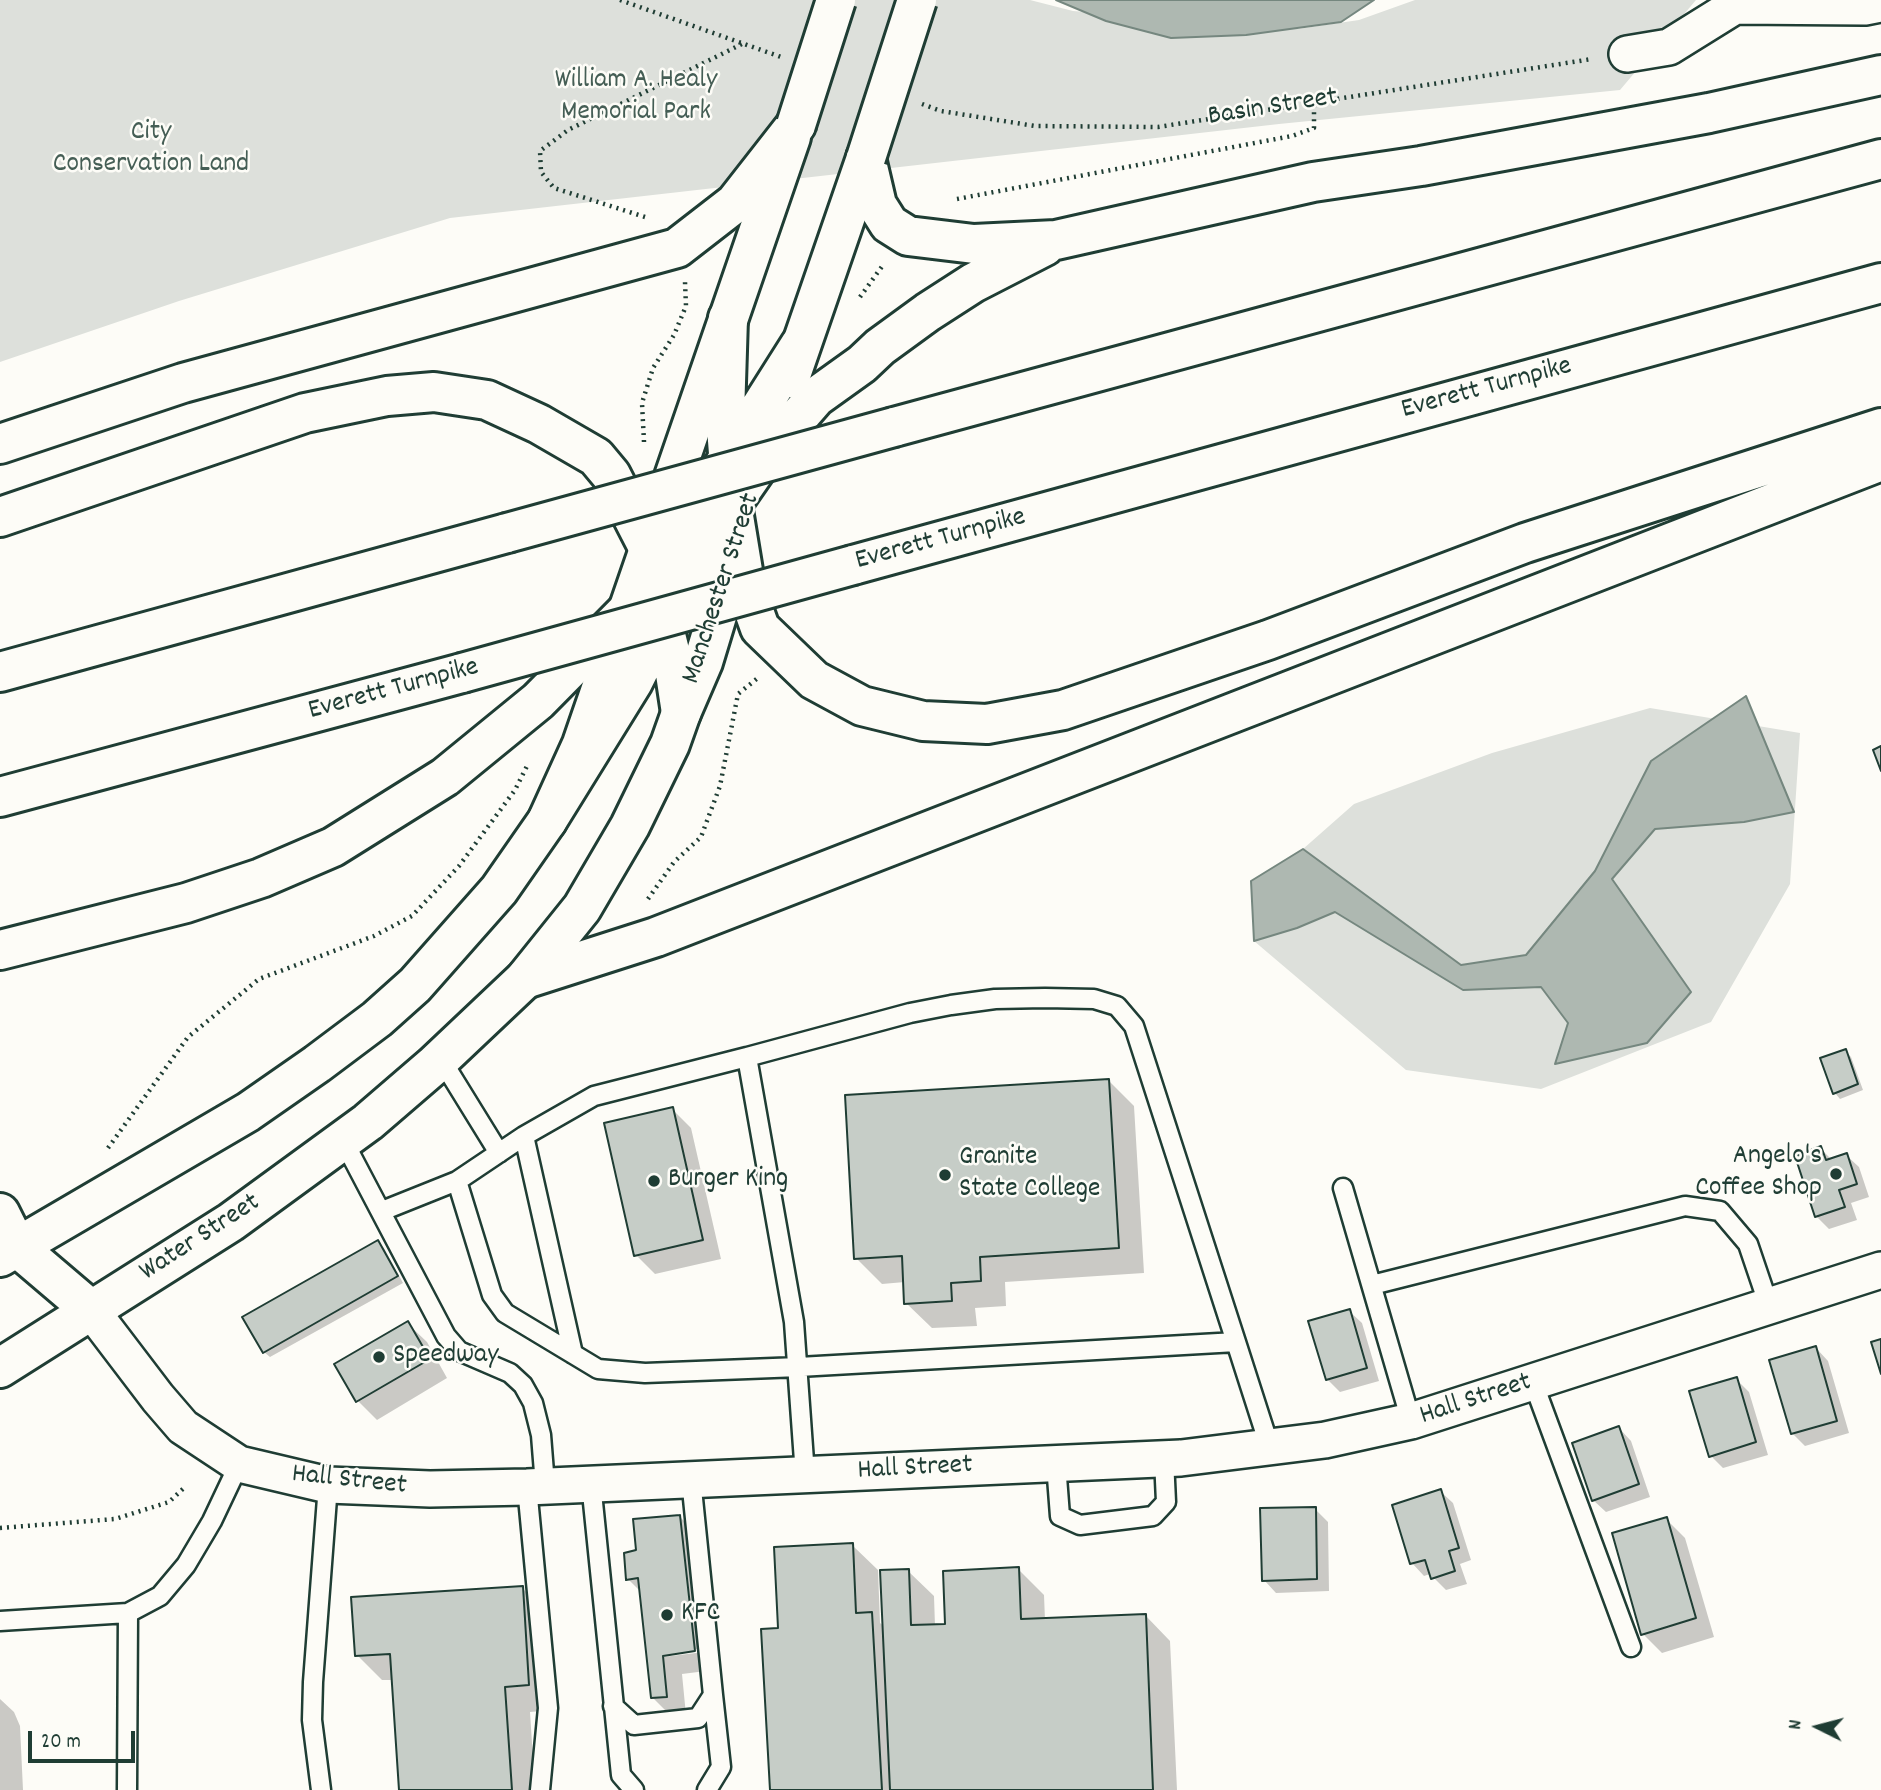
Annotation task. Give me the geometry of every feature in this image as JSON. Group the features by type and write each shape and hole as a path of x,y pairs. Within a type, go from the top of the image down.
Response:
{"main road":[{"path":"547,821 582,744 629,609 653,560 727,318 796,125 836,0"},
{"name":"Manchester Street","path":"394,1100 525,979 582,908 630,826 670,744 703,662 730,574 740,552 755,488 800,345 918,0"},
{"path":"866,158 877,205 889,223 908,236 974,244 1056,240 1313,182 1421,166 1709,113 1881,75"},
{"path":"0,444 183,383 677,248 735,203 796,125"},
{"path":"0,672 1881,159"},
{"path":"0,1213 8,1252 248,1112 377,1019 415,985 499,890 547,821 633,682 663,623 732,504 768,452 816,397 862,364 880,347 973,283 1056,240"},
{"name":"Everett Turnpike","path":"0,797 462,673 1881,283"},
{"path":"727,318 725,415 732,504 747,589 760,628 814,680 862,706 923,721 988,724 1063,710 1268,640 1525,542 1881,428"},
{"path":"653,560 728,460 800,345"},
{"path":"0,517 305,412 387,396 435,392 486,400 539,424 596,457 611,475 653,560 681,712"},
{"path":"525,979 656,937 1881,461"},
{"path":"0,950 186,903 261,878 333,847 444,777 538,701 629,609"},
{"name":"Water Street","path":"0,1368 231,1222 394,1100"},
{"name":"Hall Street","path":"8,1252 91,1310"}],"street":[{"path":"1627,54 1669,47 1738,3 1865,7 1881,4"},
{"name":"Hall Street","path":"91,1310 183,1427 239,1464 328,1485 430,1489 1164,1459 1270,1448 1363,1433 1411,1422 1881,1270"}],"lane":[{"path":"382,1211 457,1181 524,1136 594,1096 951,1004 995,999 1094,999 1117,1006 1134,1026 1270,1448"},
{"path":"747,1057 794,1322 805,1475"},
{"path":"441,1059 499,1153"},
{"path":"524,1136 573,1354"},
{"path":"343,1140 446,1336 459,1351 510,1373 523,1385 533,1403 541,1436 536,1486 548,1708 540,1790"},
{"path":"457,1181 492,1295 505,1312 598,1369 645,1373 799,1367 1236,1342"},
{"path":"1343,1188 1411,1422"},
{"path":"1372,1285 1685,1206 1720,1211 1748,1244 1769,1306"},
{"path":"1533,1382 1631,1647"},
{"path":"1056,1464 1060,1516 1080,1525 1153,1516 1166,1502 1164,1459"},
{"path":"0,1621 128,1614 160,1596 186,1565 212,1521 239,1464"},
{"path":"691,1479 721,1767 707,1790"},
{"path":"591,1483 621,1775 634,1790"},
{"path":"321,1790 312,1720 328,1485"},
{"path":"127,1790 128,1614"},
{"path":"613,1706 634,1725 698,1718 713,1695"}],"path":[{"path":"620,0 783,57"},
{"path":"646,217 554,188 541,172 540,151 568,130 743,44"},
{"name":"Basin Street","path":"915,102 941,111 1035,125 1158,127 1627,54"},
{"path":"957,199 1292,136 1314,128 1314,103"},
{"path":"857,301 890,256"},
{"path":"638,452 644,443 642,403 653,368 674,335 686,306 685,278"},
{"path":"646,902 674,862 701,837 720,786 738,694 766,671"},
{"path":"100,1158 118,1137 188,1037 259,979 374,936 412,916 458,866 515,789 534,755"},
{"path":"0,1528 115,1519 169,1502 186,1486"}],"green space":[{"path":"0,0 1030,0 1073,11 1298,29 1359,20 1415,0 1696,0 1620,90 1279,124 450,218 179,301 0,362"},
{"path":"1650,708 1800,733 1790,884 1711,1022 1541,1089 1406,1070 1254,941 1251,881 1303,849 1354,804 1492,753"}],"shaded area":[{"path":"1056,0 1374,0 1341,22 1246,35 1171,38 1106,21"},
{"path":"1746,696 1794,812 1744,822 1655,829 1612,879 1691,992 1647,1043 1555,1064 1568,1023 1541,987 1463,990 1335,912 1297,928 1254,941 1251,881 1303,849 1461,965 1526,955 1595,871 1651,761"}],"building":[{"path":"1881,746 1881,771 1873,750"},
{"path":"1846,1049 1858,1084 1833,1094 1820,1058"},
{"path":"1109,1079 1119,1248 980,1257 981,1281 951,1283 952,1301 904,1304 902,1256 854,1259 845,1095"},
{"name":"Burger King","path":"673,1107 703,1240 634,1256 604,1123"},
{"path":"1821,1146 1826,1160 1847,1153 1857,1184 1839,1190 1845,1207 1815,1217 1795,1156"},
{"path":"378,1240 398,1276 263,1353 242,1317"},
{"path":"1350,1309 1367,1368 1326,1380 1308,1321"},
{"path":"408,1321 430,1359 356,1402 334,1364"},
{"path":"1881,1339 1881,1374 1871,1342"},
{"path":"1816,1346 1837,1421 1791,1434 1769,1360"},
{"path":"1737,1377 1756,1442 1709,1457 1689,1391"},
{"path":"1619,1426 1639,1484 1592,1501 1572,1443"},
{"path":"1441,1489 1459,1548 1449,1551 1455,1571 1431,1579 1425,1560 1410,1564 1392,1505"},
{"path":"1316,1507 1317,1579 1262,1581 1260,1508"},
{"name":"KFC","path":"680,1515 695,1651 663,1656 667,1697 651,1698 638,1578 626,1580 624,1553 636,1550 633,1519"},
{"path":"1667,1517 1696,1618 1641,1635 1612,1533"},
{"path":"853,1543 856,1613 872,1612 882,1790 770,1790 761,1629 778,1628 774,1547"},
{"path":"1019,1567 1021,1619 1146,1614 1153,1790 890,1790 880,1570 909,1569 911,1625 945,1624 943,1571"},
{"path":"523,1586 529,1685 505,1687 512,1790 399,1790 390,1654 355,1656 351,1597"}],"place":[{"name":"Angelo's Coffee Shop","path":"1836,1174"},
{"name":"Granite State College","path":"945,1175"},
{"name":"Burger King","path":"654,1181"},
{"name":"Speedway","path":"379,1357"},
{"name":"KFC","path":"667,1615"}],"park label":[{"name":"William A. Healy Memorial Park","path":"636,98"},
{"name":"City Conservation Land","path":"151,150"}]}
